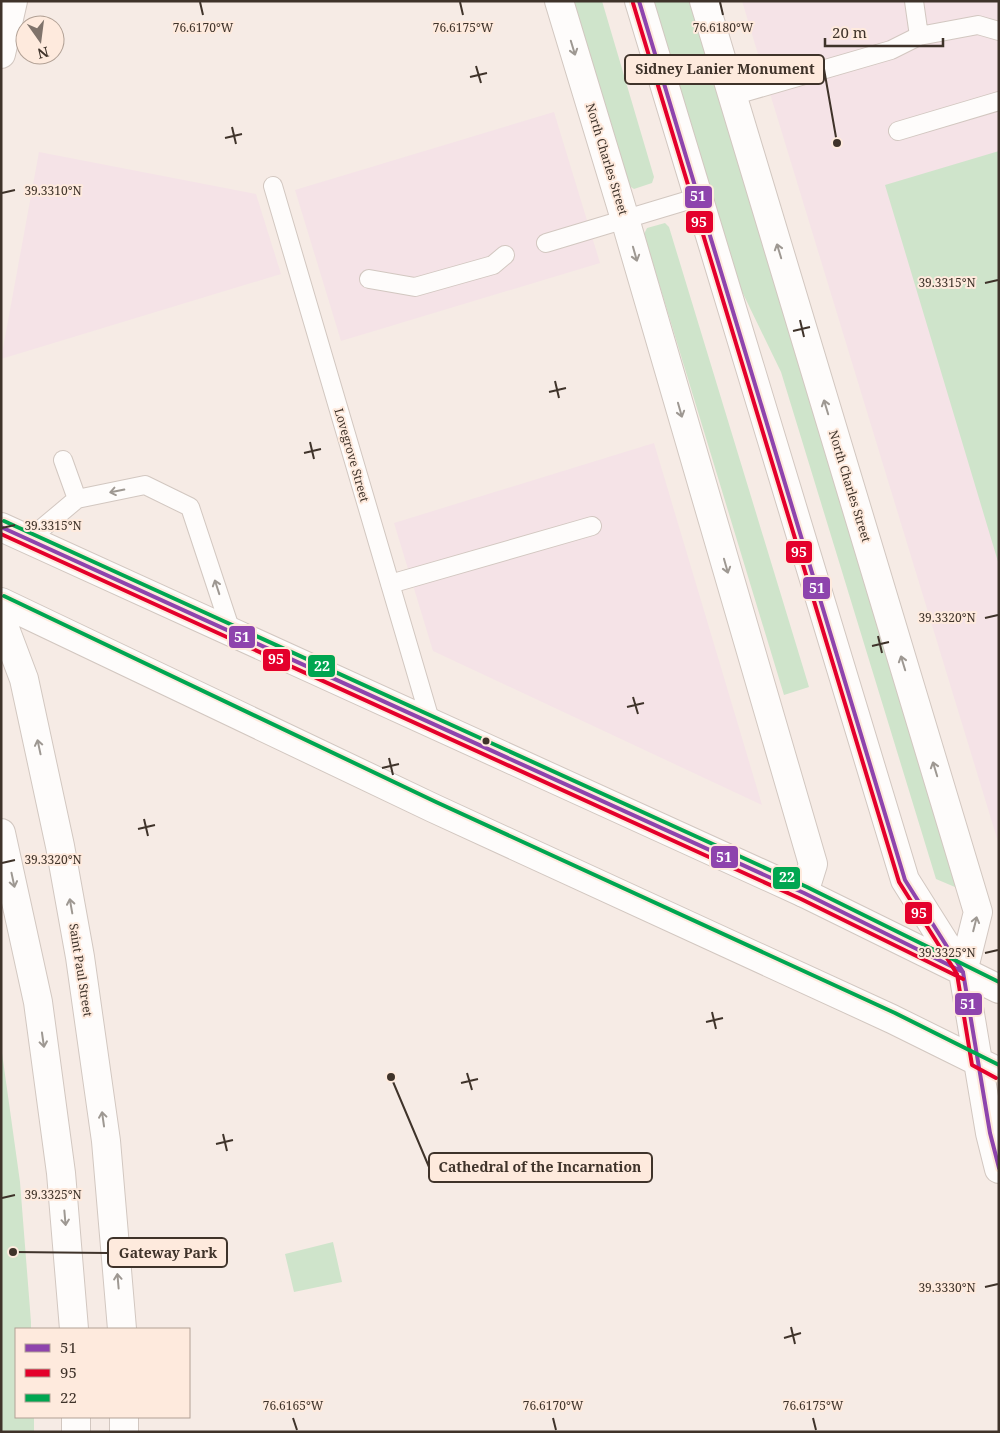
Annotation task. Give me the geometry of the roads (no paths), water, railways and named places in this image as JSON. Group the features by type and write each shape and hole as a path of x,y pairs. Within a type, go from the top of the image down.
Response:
{"main road":[{"path":"1,54 13,1"},
{"name":"North Charles Street","path":"558,1 625,219 813,864 804,894"},
{"name":"North Charles Street","path":"639,1 905,880 963,972 988,1067 999,1169"},
{"name":"North Charles Street","path":"704,1 978,912 963,972"},
{"path":"1,527 804,894 999,989"},
{"path":"1,602 434,808 892,1020 988,1067"},
{"name":"Saint Paul Street","path":"1,618 24,679 60,846 80,958 106,1141 122,1328"},
{"path":"1,833 38,1002 61,1173 74,1328"},
{"path":"76,1418 76,1432"},
{"path":"124,1418 124,1432"}],"lane":[{"path":"914,1 918,36"},
{"path":"732,96 891,50 918,36 978,25 999,31"},
{"path":"898,131 999,101"},
{"name":"Lovegrove Street","path":"273,186 431,723"},
{"path":"546,243 699,197"},
{"path":"369,280 415,287 493,265 505,255"},
{"path":"63,460 77,499"},
{"path":"28,540 77,499 145,485 190,508 232,634"},
{"path":"390,584 592,526"}],"place":[{"name":"Sidney Lanier Monument","path":"837,143"},
{"name":"Cathedral of the Incarnation","path":"391,1077"},
{"name":"Gateway Park","path":"13,1252"}]}
